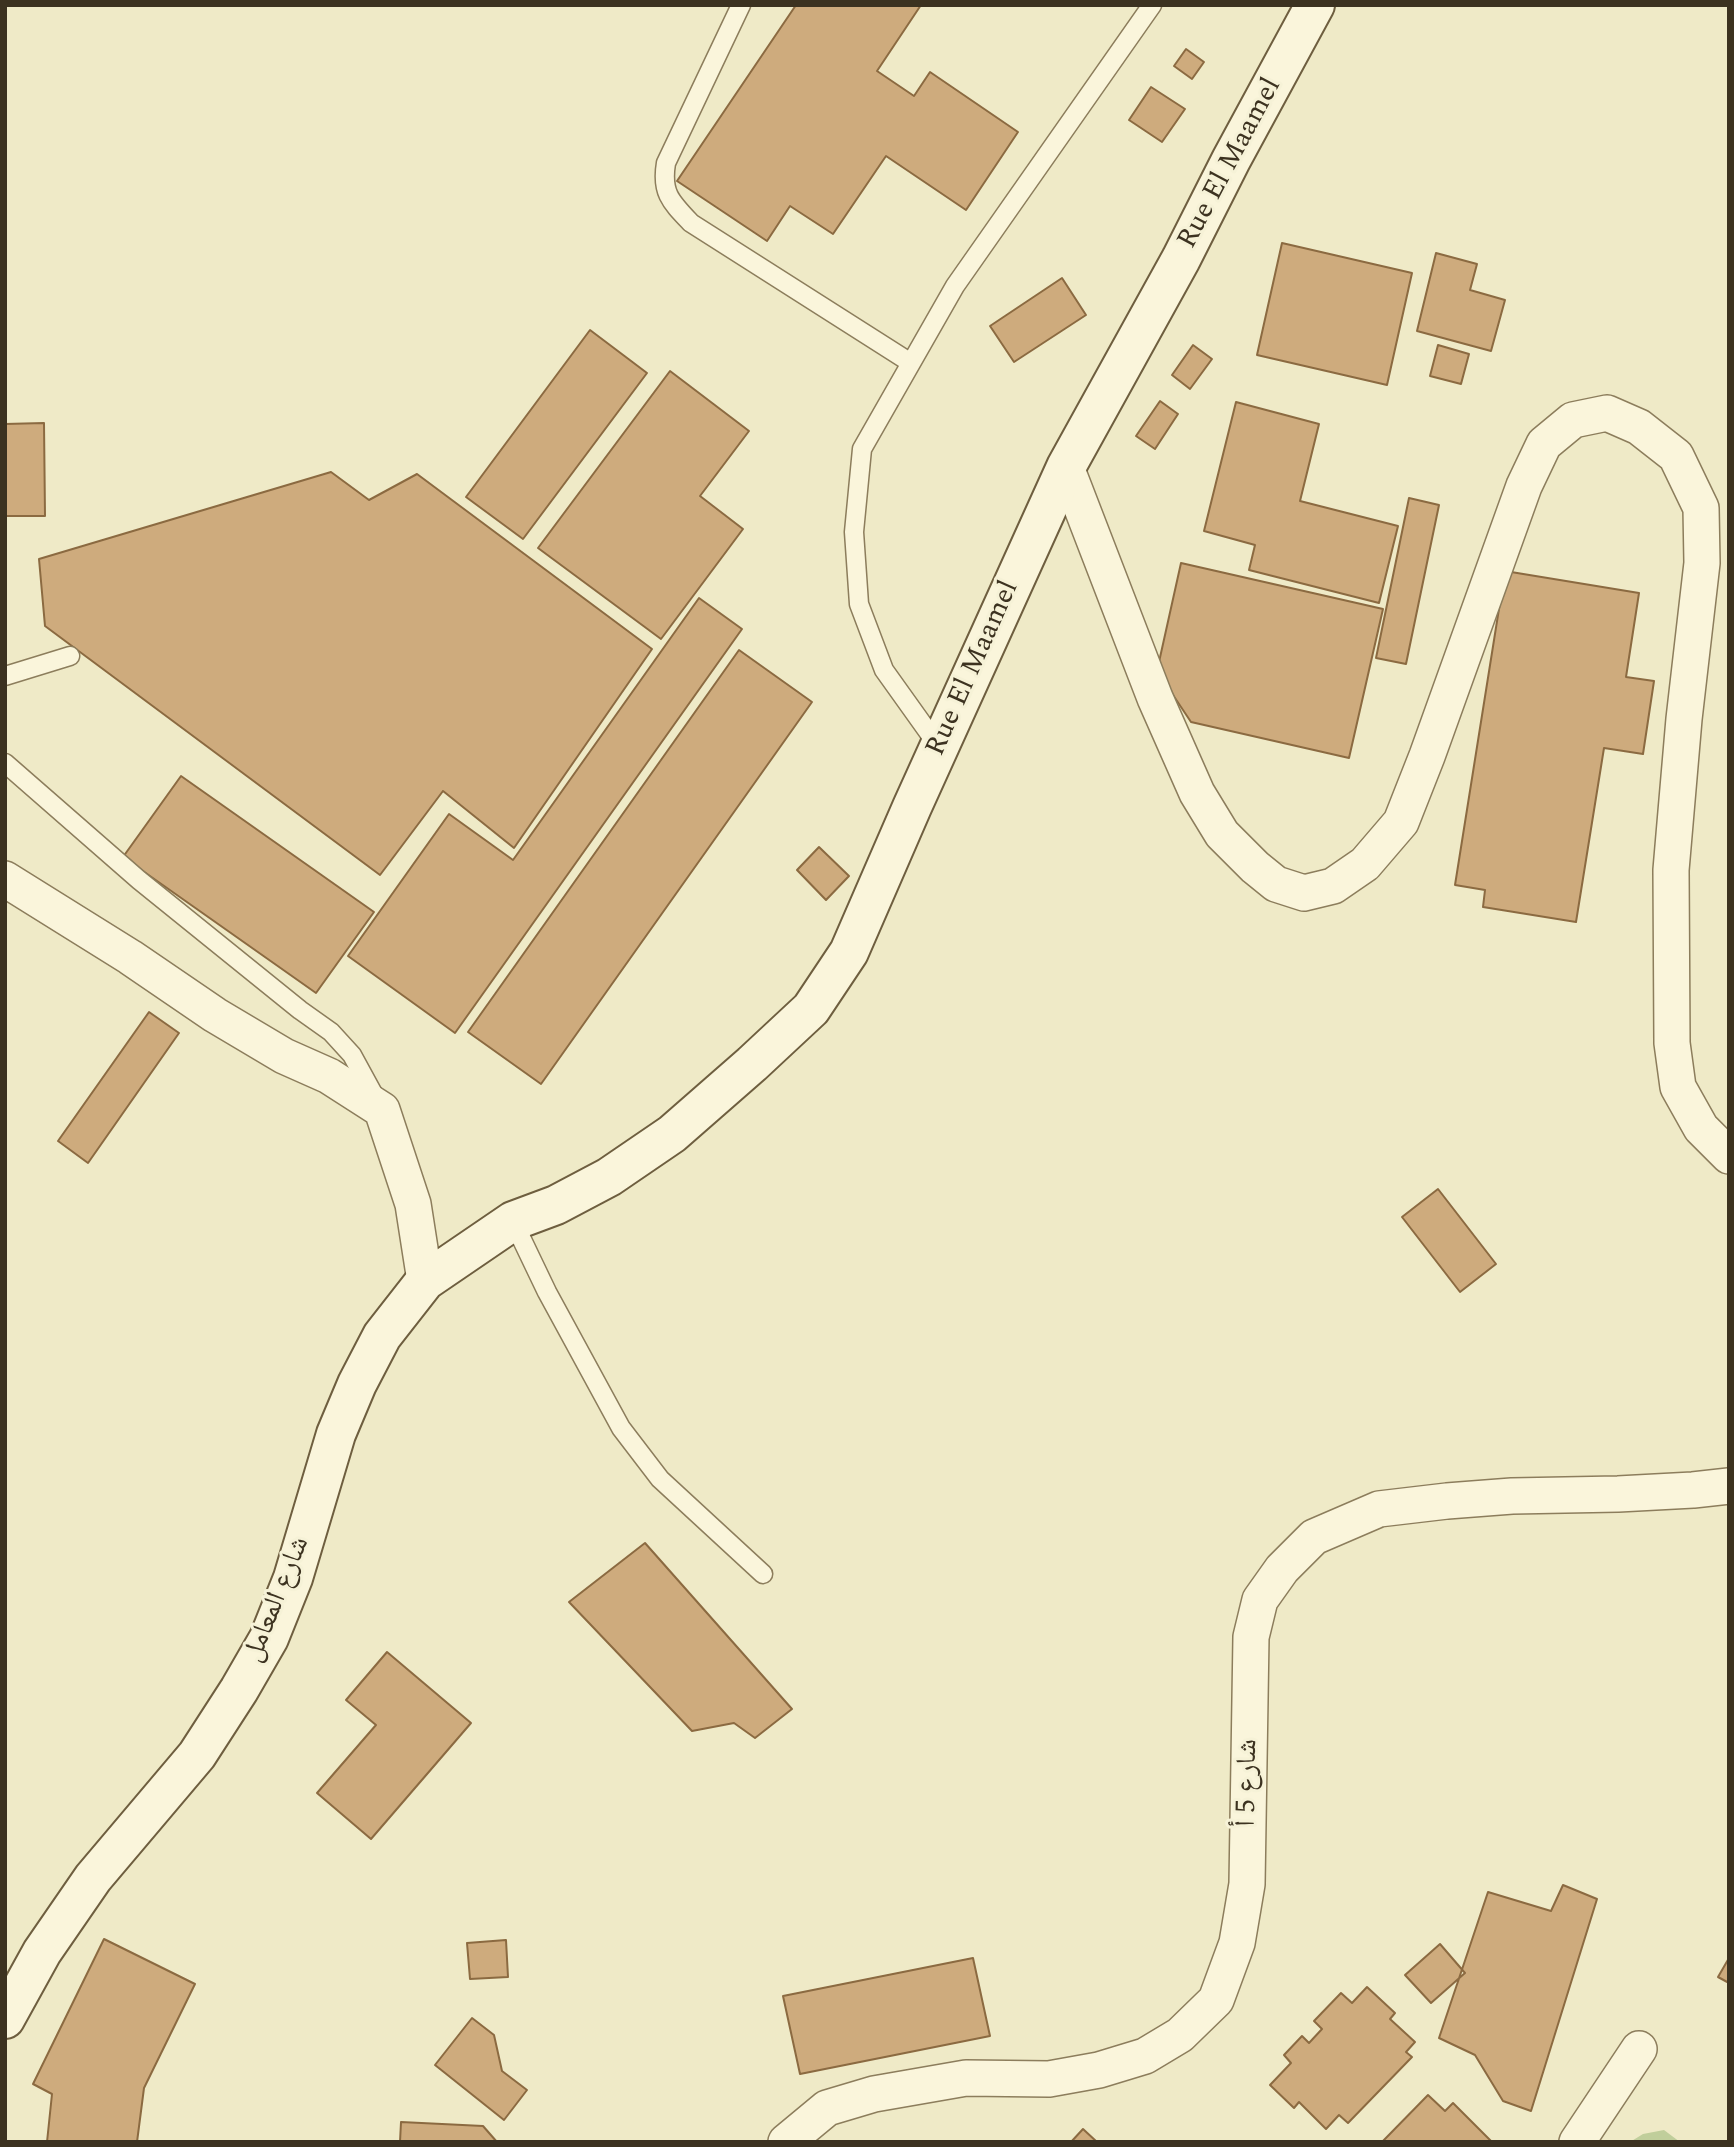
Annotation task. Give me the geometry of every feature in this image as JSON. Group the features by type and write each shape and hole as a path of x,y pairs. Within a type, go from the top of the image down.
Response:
{"street":[{"name":"Rue El Maamel","path":"513,1221 556,1205 608,1177 672,1134 752,1065 811,1009 849,952 1066,467 1181,259 1315,5"},
{"path":"1066,467 1155,698 1197,793 1222,834 1255,867 1276,884 1304,893 1333,886 1365,864 1401,822 1524,486 1544,444 1573,420 1607,413 1639,427 1676,456 1701,508 1702,564 1684,719 1671,870 1672,1043 1678,1087 1701,1128 1729,1156"},
{"path":"5,879 130,957 215,1015 284,1056 329,1076 382,1110 413,1204 425,1281"},
{"name":"شارع المعامل","path":"5,2019 42,1952 93,1878 197,1755 269,1638 292,1578 336,1434 357,1384 382,1336 425,1281 513,1221"},
{"name":"شارع 5 أ","path":"786,2142 827,2108 874,2094 966,2078 1049,2079 1099,2070 1145,2056 1180,2035 1216,2000 1237,1943 1247,1884 1251,1637 1260,1600 1282,1569 1314,1537 1379,1509 1447,1501 1681,1491 1729,1486"},
{"path":"1577,2142 1639,2049"}],"lane":[{"path":"741,5 666,163 663,181 671,203 691,223 911,363"},
{"path":"939,747 884,670 859,604 854,532 862,449 955,286 1152,5"},
{"path":"5,676 70,656"},
{"path":"5,763 139,880 331,1032 352,1055 382,1110"},
{"path":"513,1221 547,1292 621,1428 660,1479 763,1574"}],"green space":[{"path":"1664,2130 1680,2142 1630,2142 1643,2134"}],"building":[{"path":"796,5 921,5 877,71 914,96 930,72 1018,132 966,210 886,156 833,234 790,206 767,241 677,181"},
{"path":"1186,49 1204,62 1192,79 1174,66"},
{"path":"1151,87 1185,109 1162,142 1129,120"},
{"path":"1282,243 1412,273 1387,385 1257,355"},
{"path":"1436,253 1477,264 1470,290 1505,300 1491,351 1417,331"},
{"path":"1062,278 1086,315 1014,362 990,326"},
{"path":"590,330 647,373 523,539 466,497"},
{"path":"1193,345 1212,359 1190,389 1172,375"},
{"path":"1438,345 1469,354 1461,384 1430,376"},
{"path":"670,371 749,431 700,496 743,529 661,639 538,548"},
{"path":"1160,401 1178,414 1155,449 1136,436"},
{"path":"1236,402 1319,424 1300,501 1398,526 1379,603 1249,570 1255,545 1204,531"},
{"path":"44,423 45,516 5,516 5,424"},
{"path":"331,472 369,500 417,474 652,649 514,848 443,791 380,875 45,626 39,559"},
{"path":"1409,498 1439,505 1406,664 1376,658"},
{"path":"1181,563 1383,609 1349,758 1191,722 1157,671"},
{"path":"1505,571 1639,593 1626,677 1654,681 1643,754 1604,748 1576,922 1483,907 1485,890 1455,885"},
{"path":"699,598 742,629 455,1033 348,956 449,814 513,860"},
{"path":"739,650 812,702 541,1084 468,1032"},
{"path":"181,776 374,912 316,993 123,857"},
{"path":"819,847 849,876 826,900 797,870"},
{"path":"149,1012 179,1033 88,1163 58,1141"},
{"path":"1438,1189 1496,1264 1460,1292 1402,1217"},
{"path":"645,1543 792,1709 755,1738 734,1723 692,1731 569,1602"},
{"path":"387,1652 471,1723 371,1839 317,1793 376,1725 346,1700"},
{"path":"1563,1885 1597,1899 1531,2111 1503,2101 1475,2055 1439,2038 1488,1892 1551,1911"},
{"path":"104,1939 195,1984 144,2088 137,2142 47,2142 52,2094 33,2084"},
{"path":"506,1940 508,1977 470,1979 467,1943"},
{"path":"1440,1944 1465,1973 1431,2003 1405,1975"},
{"path":"973,1958 990,2036 800,2074 783,1996"},
{"path":"1729,1958 1729,1983 1718,1977"},
{"path":"1367,1987 1395,2013 1390,2019 1415,2042 1406,2052 1412,2057 1348,2123 1339,2115 1326,2129 1299,2102 1294,2108 1270,2085 1291,2063 1284,2055 1302,2036 1309,2043 1322,2029 1314,2021 1341,1993 1352,2003"},
{"path":"472,2018 494,2035 502,2071 527,2090 504,2120 435,2065"},
{"path":"1428,2095 1445,2111 1453,2103 1492,2142 1382,2142"},
{"path":"401,2122 483,2126 497,2142 400,2142"},
{"path":"1083,2129 1097,2142 1071,2142"}]}
